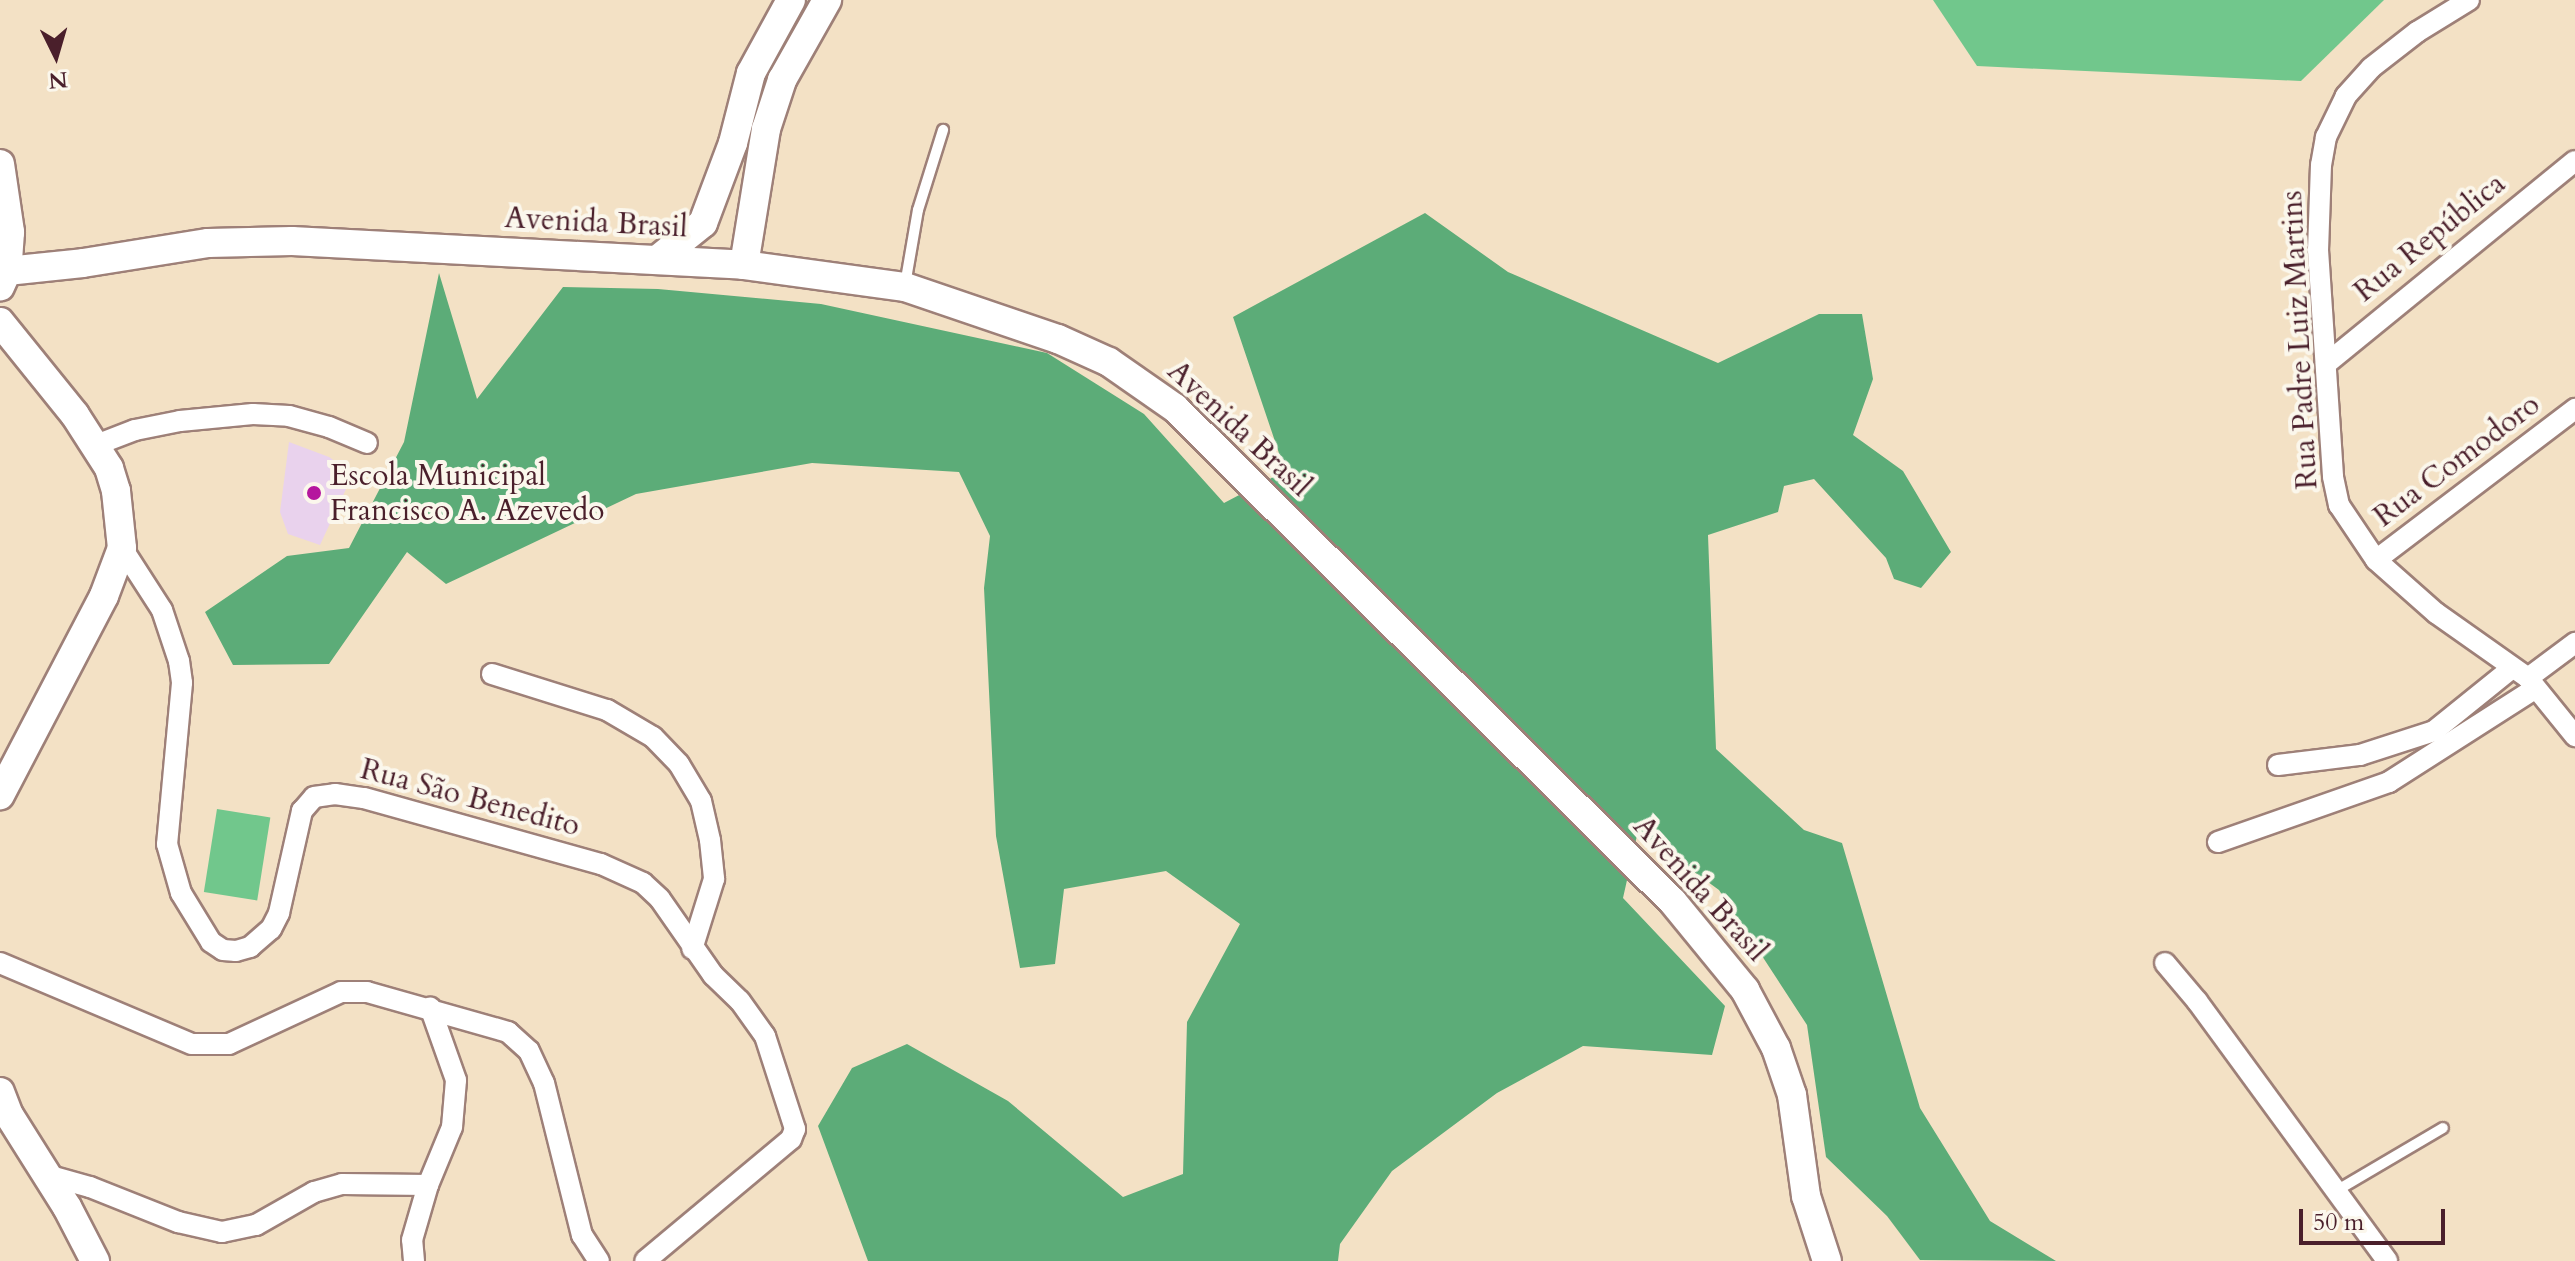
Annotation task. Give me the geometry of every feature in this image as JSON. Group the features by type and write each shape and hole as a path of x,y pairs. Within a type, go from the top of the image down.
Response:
{"street":[{"path":"657,260 703,223 733,143 751,73 791,0"},
{"path":"744,265 766,129 782,80 827,0"},
{"name":"Rua Padre Luiz Martins","path":"2469,0 2417,32 2371,68 2346,96 2326,137 2321,165 2318,250 2333,477 2339,505 2376,560 2436,613 2525,678 2575,736"},
{"name":"Rua República","path":"2326,364 2575,161"},
{"path":"0,164 10,232 4,279"},
{"name":"Avenida Brasil","path":"4,279 208,243 292,241 744,265 905,287 1058,339 1096,356 1175,408 1673,902 1745,990 1776,1048 1792,1095 1806,1196 1827,1261"},
{"path":"0,322 96,445 116,491 122,548 104,596 0,795"},
{"name":"Rua Comodoro","path":"2376,560 2575,409"},
{"path":"96,445 135,430 180,421 253,414 289,416 329,427 367,443"},
{"name":"Rua São Benedito","path":"122,548 162,610 179,661 182,683 167,844 181,893 211,942 223,950 236,951 250,947 271,929 279,913 302,811 314,797 335,794 364,798 601,864 643,883 660,899 692,949 740,1001 765,1036 794,1120 791,1139 645,1261"},
{"path":"2218,842 2389,782 2575,643"},
{"path":"492,674 607,710 653,737 679,764 701,801 710,840 714,879 692,949"},
{"path":"2278,765 2360,755 2434,731 2525,678"},
{"path":"0,963 192,1044 229,1044 341,992 367,992 430,1007 508,1032 529,1051 544,1083 582,1235 599,1261"},
{"path":"2165,963 2197,1001 2387,1261"},
{"path":"414,1261 412,1240 428,1185 452,1127 456,1080 430,1007"},
{"path":"0,1092 43,1174 67,1207 95,1261"},
{"path":"43,1174 90,1187 178,1222 222,1232 256,1225 314,1192 342,1184 428,1185"}],"lane":[{"path":"905,287 918,210 943,130"},
{"path":"2336,1191 2443,1128"}],"shaded area":[{"name":"Escola Municipal Francisco A. Azevedo","path":"289,442 329,457 353,474 320,545 288,534 280,512"}],"green space":[{"path":"1933,0 2384,0 2301,81 1977,66"},
{"path":"1425,213 1508,272 1718,363 1819,314 1862,314 1873,379 1853,435 1903,471 1951,552 1921,588 1894,579 1886,558 1814,479 1784,486 1778,512 1708,535 1716,749 1804,830 1842,843 1920,1108 1990,1221 2056,1261 1920,1260 1887,1216 1826,1157 1807,1025 1719,890 1638,831 1623,898 1725,1006 1712,1055 1583,1046 1497,1093 1392,1171 1340,1244 1338,1261 868,1261 818,1126 852,1068 907,1044 1008,1101 1123,1197 1183,1174 1187,1022 1240,924 1166,871 1064,889 1055,964 1020,968 996,836 984,588 990,536 959,472 812,463 636,494 446,584 407,552 329,664 233,665 205,612 287,556 349,548 404,442 439,273 477,399 563,287 658,289 821,304 1047,353 1144,414 1224,503 1285,471 1233,317"},
{"path":"217,809 270,817 257,900 204,892"}],"place":[{"name":"Escola Municipal Francisco A. Azevedo","path":"314,493"}]}
